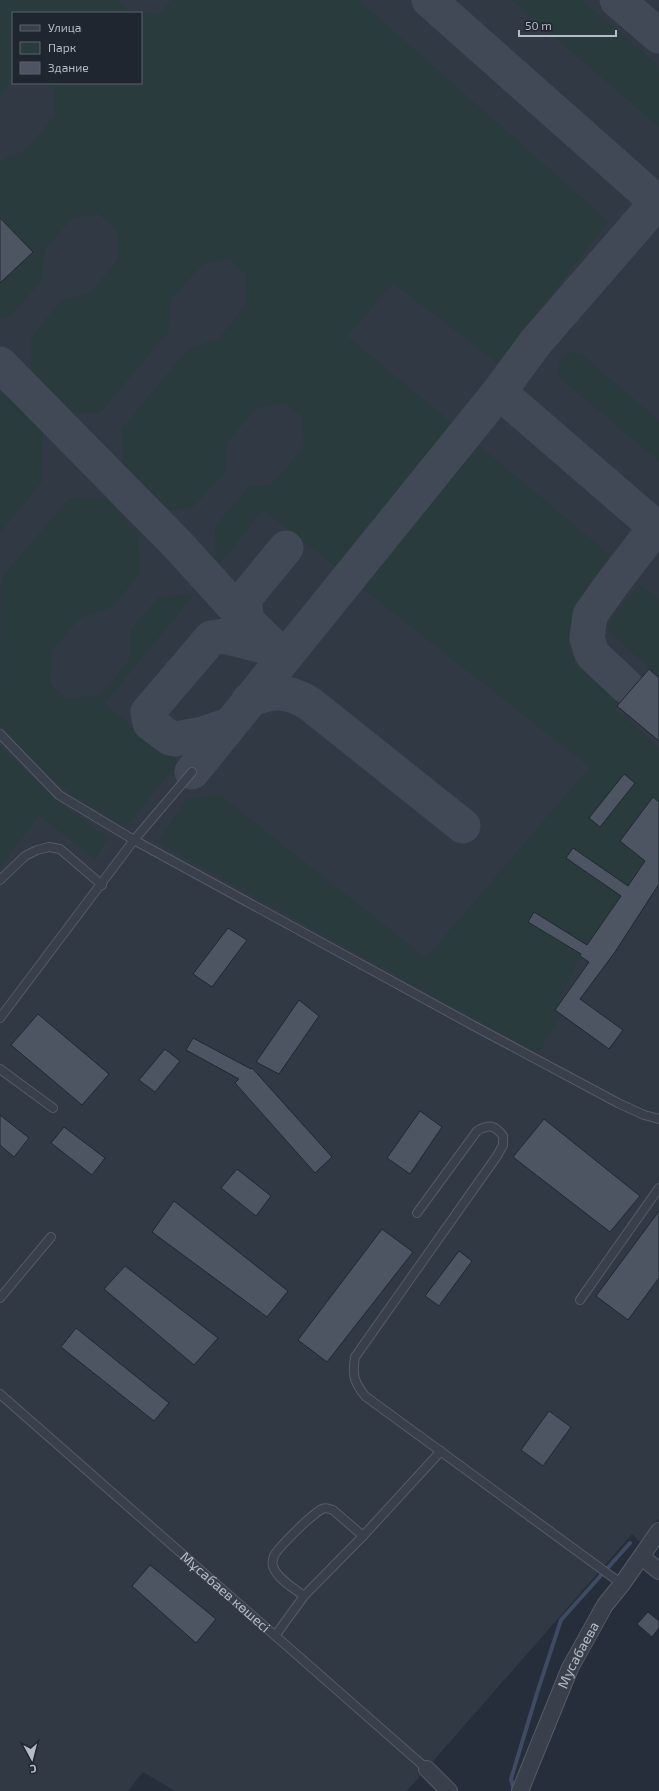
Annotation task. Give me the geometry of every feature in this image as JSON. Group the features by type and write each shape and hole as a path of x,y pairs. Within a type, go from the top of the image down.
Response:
{"street":[{"name":"Мусабаева","path":"520,1791 570,1668 605,1605 616,1580 642,1557 659,1531"},
{"path":"642,1557 659,1571"},
{"name":"Мұсабаев көшесі","path":"427,1769 450,1791"}],"lane":[{"path":"0,734 59,794 134,840 481,1030 618,1102 644,1115 659,1119"},
{"path":"0,1018 102,885 134,840 192,772"},
{"path":"0,880 25,856 37,850 49,847 60,849 102,885"},
{"path":"0,1069 53,1108"},
{"path":"417,1213 477,1131 486,1126 492,1126 498,1129 503,1136 503,1145 497,1156 355,1357 353,1371 356,1385 365,1396 616,1580"},
{"path":"580,1300 659,1188"},
{"path":"0,1298 51,1237"},
{"name":"Мұсабаев көшесі","path":"0,1394 427,1769"},
{"path":"275,1636 304,1596 363,1536 441,1451"},
{"path":"304,1596 276,1573 273,1563 274,1555 302,1526 323,1508 327,1508 333,1510 363,1536"}],"shaded area":[{"path":"0,0 659,0 659,1519 640,1542 632,1534 407,1791 175,1791 143,1772 128,1791 0,1791"}],"green space":[{"path":"0,0 117,0 131,12 12,12 12,81 0,95"},
{"path":"172,0 358,0 608,221 499,364 393,283 347,336 453,424 338,568 263,510 216,568 215,527 248,487 271,485 304,447 302,417 284,402 256,408 227,442 225,472 192,508 160,510 123,472 122,429 188,349 220,338 245,306 247,275 230,259 204,263 171,299 168,332 99,413 66,412 32,378 31,338 61,301 92,292 118,259 117,230 99,214 72,218 45,249 41,281 9,317 0,318 0,284 33,252 0,218 0,161 25,151 55,116 54,89 46,84 142,84 142,13 160,14"},
{"path":"512,0 581,0 659,66 659,127"},
{"path":"571,352 581,354 659,421 659,461 560,378 558,370 561,359"},
{"path":"0,395 12,399 43,434 42,481 0,533"},
{"path":"477,444 609,554 608,565 578,606 569,628 568,646 576,666 620,703 615,709 659,747 659,872 639,870 580,956 555,1010 562,1015 537,1054 157,842 187,799 220,795 426,958 590,767 362,588"},
{"path":"70,498 106,499 138,534 140,573 112,607 80,618 52,650 50,685 68,699 100,695 129,661 130,631 159,597 194,594 104,704 178,762 131,821 121,824 75,797 47,774 0,725 1,578"},
{"path":"640,585 659,600 659,676 608,631 614,614"},
{"path":"0,745 61,804 108,838 95,859 39,815 0,867"}],"building":[{"path":"0,218 33,252 0,283"},
{"path":"649,669 659,678 659,741 617,706"},
{"path":"624,774 635,783 600,827 589,818"},
{"path":"653,797 659,802 659,884 615,952 580,999 623,1030 609,1049 555,1010 589,962 580,956 581,954 528,922 534,912 587,945 621,896 566,858 573,848 628,886 645,861 620,841"},
{"path":"228,928 247,940 212,987 193,974"},
{"path":"299,1000 319,1016 279,1074 256,1062"},
{"path":"38,1014 109,1074 82,1105 11,1045"},
{"path":"193,1038 251,1069 252,1068 332,1157 315,1173 235,1083 239,1079 186,1050"},
{"path":"165,1049 180,1061 155,1092 139,1080"},
{"path":"420,1111 442,1127 410,1174 387,1158"},
{"path":"0,1115 29,1138 14,1157 0,1145"},
{"path":"544,1119 640,1196 610,1232 513,1157"},
{"path":"64,1127 105,1158 92,1175 51,1143"},
{"path":"237,1169 271,1196 256,1216 221,1188"},
{"path":"174,1201 288,1291 267,1317 152,1232"},
{"path":"659,1211 659,1278 628,1320 596,1296"},
{"path":"382,1229 413,1252 327,1362 298,1340"},
{"path":"459,1251 472,1261 439,1306 425,1296"},
{"path":"125,1266 218,1338 194,1365 104,1289"},
{"path":"76,1328 169,1403 154,1421 61,1347"},
{"path":"549,1411 571,1427 543,1466 521,1450"},
{"path":"150,1565 216,1619 196,1643 132,1586"},
{"path":"648,1612 659,1621 659,1628 652,1637 637,1624"}],"waterway":[{"path":"514,1791 511,1779 561,1620 630,1543"}],"taxiway":[{"path":"429,0 659,204"},
{"path":"617,0 659,36"},
{"path":"289,652 499,392 535,343 659,200"},
{"path":"0,364 178,545 247,621 276,649 289,652 192,772"},
{"path":"499,392 659,530"},
{"path":"626,686 592,654 587,638 590,615 656,527"},
{"path":"247,621 244,599 286,548"},
{"path":"229,725 203,734 175,739 170,738 150,723 148,712 211,638 224,636 275,649"},
{"path":"249,700 273,693 287,694 302,699 463,826"}]}
